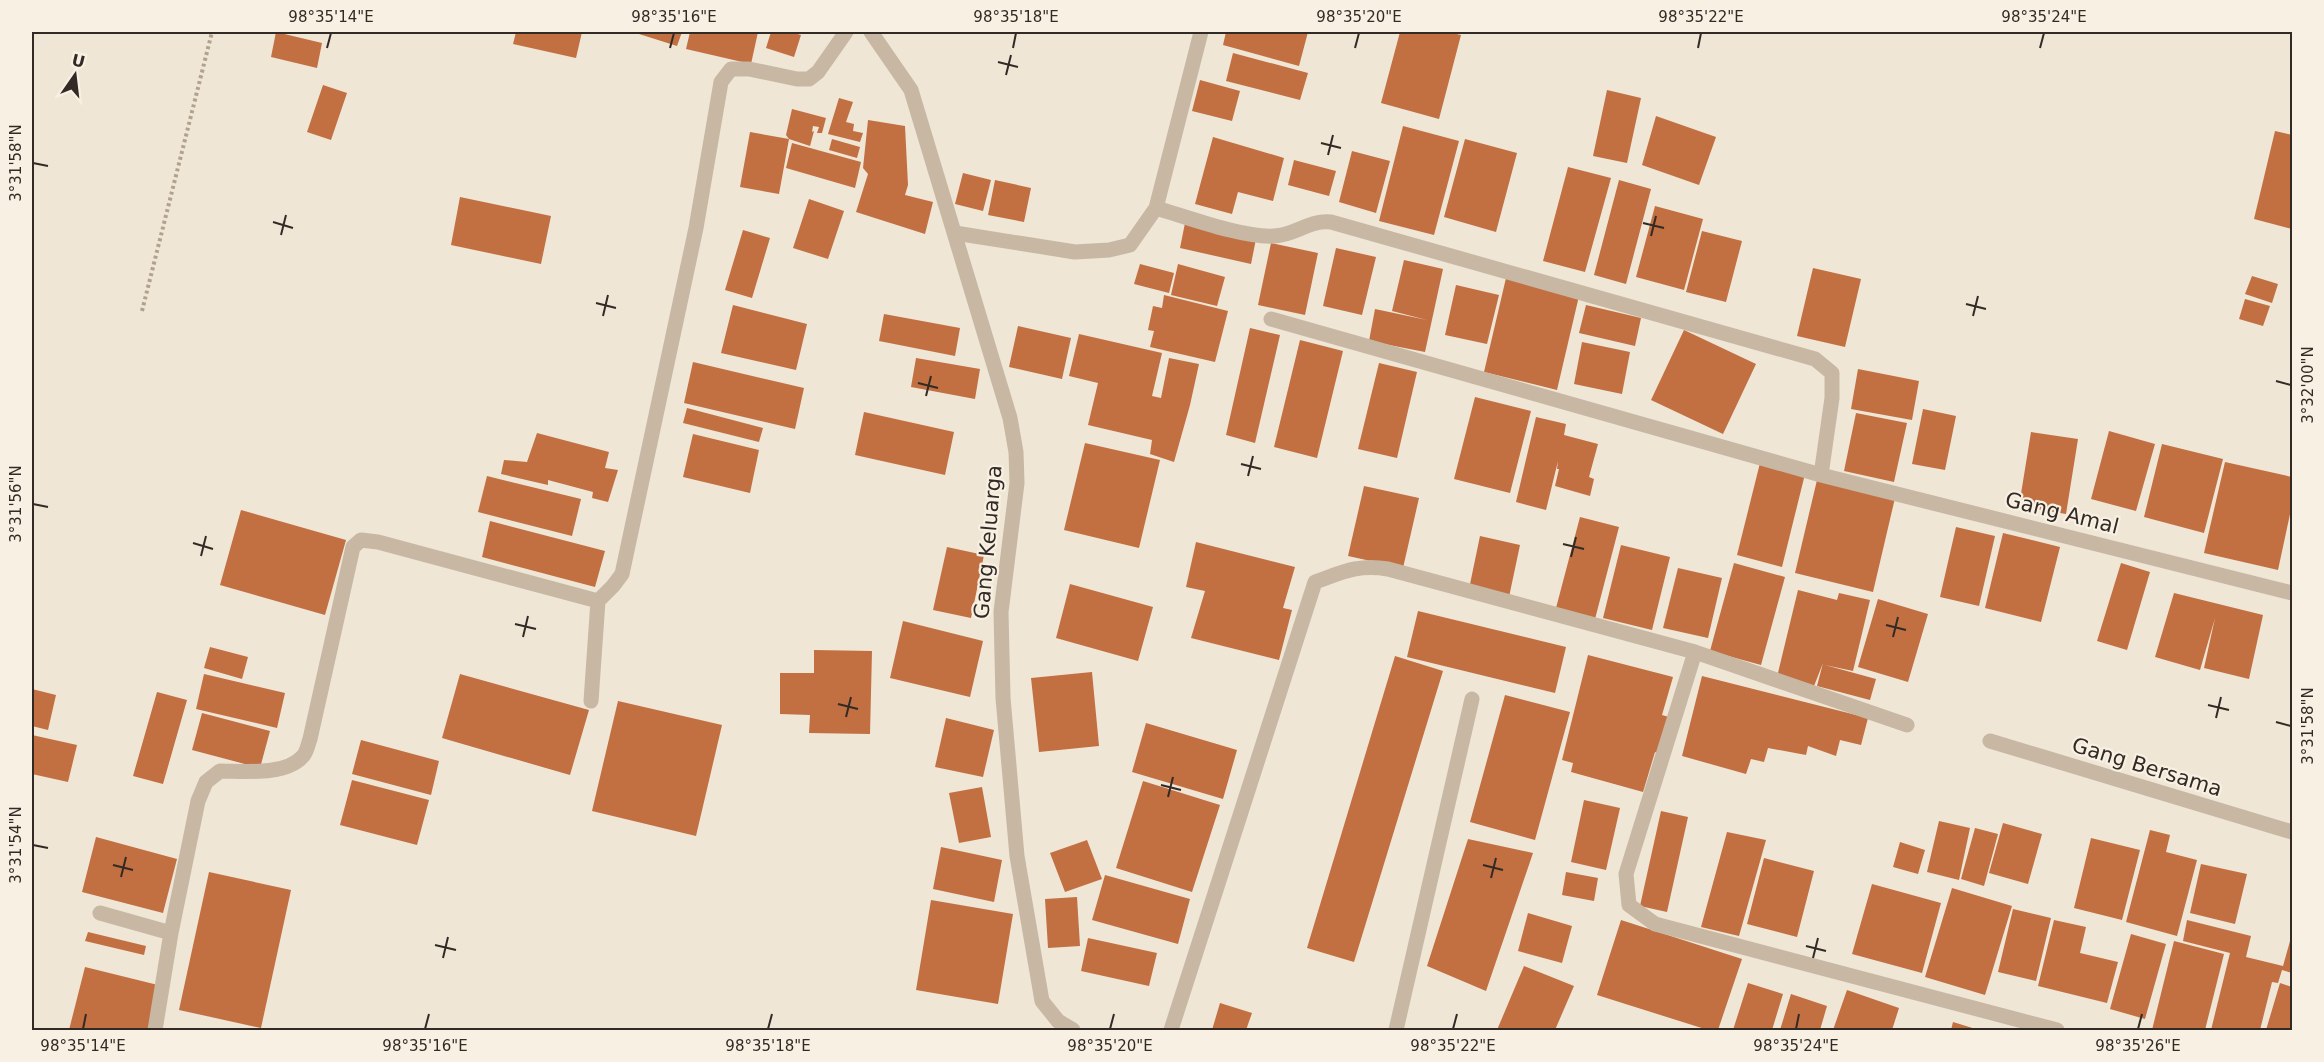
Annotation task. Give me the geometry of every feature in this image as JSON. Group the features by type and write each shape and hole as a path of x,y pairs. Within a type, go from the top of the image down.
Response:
{"street":[{"path":"591,701 598,600 622,574 696,228 721,82 731,69 749,69 797,79 809,79 818,72 846,32"},
{"path":"955,233 1075,252 1109,250 1130,245 1156,208 1201,32"},
{"name":"Gang Keluarga","path":"873,34 911,90 1010,418 1016,453 1017,483 1001,612 1003,698 1017,856 1042,1001 1058,1021 1073,1030"},
{"path":"1156,208 1254,235 1274,236 1292,233 1319,221 1331,222 1815,359 1832,373 1832,398 1821,475"},
{"name":"Gang Amal","path":"1271,319 1821,475 2292,593"},
{"path":"155,1030 171,933 198,801 206,783 220,771 263,771 289,766 304,756 310,739 353,547 361,540 389,545 598,600"},
{"path":"1171,1030 1315,582 1352,569 1379,567 1695,652 1906,725"},
{"path":"1695,652 1626,874 1629,905 1655,924 2057,1030"},
{"path":"1396,1030 1472,699"},
{"name":"Gang Bersama","path":"1990,741 2292,832"},
{"path":"100,913 171,933"}],"path":[{"path":"142,311 212,32"}],"building":[{"path":"276,32 322,43 317,68 271,57"},
{"path":"516,32 582,32 576,58 513,44"},
{"path":"640,32 682,32 677,46 639,34"},
{"path":"690,32 758,32 751,64 686,49"},
{"path":"771,32 790,32 801,35 794,57 766,48"},
{"path":"1226,32 1308,32 1299,66 1223,45"},
{"path":"1400,32 1448,32 1461,35 1439,119 1381,103"},
{"path":"1233,53 1308,73 1300,100 1226,81"},
{"path":"1200,80 1240,91 1232,121 1192,111"},
{"path":"323,85 347,93 331,140 307,132"},
{"path":"1607,90 1641,98 1627,163 1593,156"},
{"path":"839,98 853,102 846,122 854,124 853,131 863,133 860,142 828,134"},
{"path":"792,109 826,118 822,133 817,133 819,127 813,126 810,146 789,139 786,135"},
{"path":"1656,116 1716,137 1699,185 1642,165"},
{"path":"868,120 905,126 908,185 905,195 933,202 925,234 856,212 868,174 863,168"},
{"path":"1403,126 1459,141 1434,235 1379,221"},
{"path":"2275,131 2292,135 2292,229 2254,219"},
{"path":"750,132 789,139 779,194 740,187"},
{"path":"1213,137 1284,158 1273,201 1238,192 1232,214 1195,204"},
{"path":"832,139 860,147 857,158 829,150"},
{"path":"1465,139 1517,153 1496,232 1444,217"},
{"path":"792,143 861,162 855,188 786,168"},
{"path":"1352,151 1390,161 1376,213 1339,202"},
{"path":"1294,160 1336,171 1329,196 1288,185"},
{"path":"1568,167 1611,178 1585,272 1543,261"},
{"path":"963,173 991,180 983,211 955,204"},
{"path":"995,180 1031,188 1024,222 988,215"},
{"path":"1619,180 1651,189 1626,284 1594,275"},
{"path":"460,197 551,216 541,264 451,245"},
{"path":"809,199 844,211 828,259 793,248"},
{"path":"1655,206 1703,219 1684,290 1636,277"},
{"path":"1185,223 1256,239 1251,264 1180,248"},
{"path":"743,230 770,238 752,298 725,290"},
{"path":"1702,231 1742,241 1726,302 1686,292"},
{"path":"1271,243 1318,253 1305,315 1258,305"},
{"path":"1336,248 1376,257 1362,315 1323,306"},
{"path":"1404,260 1443,269 1425,352 1369,341 1375,309 1427,320 1392,311"},
{"path":"1140,264 1174,273 1169,293 1134,284"},
{"path":"1178,264 1225,277 1217,306 1171,295"},
{"path":"1813,268 1861,279 1845,347 1797,336"},
{"path":"2252,276 2278,284 2272,303 2245,294"},
{"path":"1506,278 1579,296 1557,390 1484,372"},
{"path":"1456,285 1499,295 1487,344 1445,335"},
{"path":"1164,295 1228,311 1215,362 1150,347 1154,331 1148,330 1153,306 1162,308"},
{"path":"2245,299 2270,306 2263,326 2239,319"},
{"path":"733,305 807,324 796,370 721,353"},
{"path":"1586,305 1641,318 1635,346 1579,333"},
{"path":"884,314 960,328 955,356 879,341"},
{"path":"1018,326 1071,338 1062,379 1009,367"},
{"path":"1250,328 1280,335 1255,443 1226,435"},
{"path":"1684,330 1756,364 1723,434 1651,400"},
{"path":"1079,334 1162,353 1152,396 1161,398 1169,358 1199,364 1174,462 1150,454 1152,440 1088,425 1098,383 1069,376"},
{"path":"1300,340 1343,351 1317,458 1274,447"},
{"path":"1582,342 1630,352 1622,394 1574,384"},
{"path":"916,358 980,369 975,399 911,387"},
{"path":"693,362 804,388 795,429 684,403"},
{"path":"1379,363 1417,372 1397,458 1358,449"},
{"path":"1858,369 1919,381 1912,420 1851,409"},
{"path":"1475,397 1531,411 1510,493 1454,479"},
{"path":"687,408 763,428 759,442 683,423"},
{"path":"1923,409 1956,416 1945,470 1912,464"},
{"path":"864,412 954,432 945,475 855,455"},
{"path":"1856,413 1907,423 1894,482 1844,471"},
{"path":"1536,417 1566,424 1564,435 1598,444 1589,477 1594,479 1590,496 1555,486 1559,469 1557,469 1558,461 1546,510 1516,502"},
{"path":"2109,431 2155,444 2136,511 2091,499"},
{"path":"2031,432 2078,439 2066,514 2019,506"},
{"path":"537,433 609,452 605,468 618,470 608,502 592,498 593,492 548,480 548,485 501,474 504,460 527,462"},
{"path":"693,434 759,450 750,493 683,477"},
{"path":"1085,443 1160,460 1139,548 1064,530"},
{"path":"2162,444 2223,459 2204,533 2144,517"},
{"path":"2225,462 2292,477 2292,505 2278,570 2204,553"},
{"path":"1760,463 1805,474 1782,567 1737,555"},
{"path":"487,476 581,499 572,536 478,512"},
{"path":"1817,480 1895,498 1873,592 1795,573"},
{"path":"1364,486 1419,498 1403,568 1348,556"},
{"path":"241,510 346,540 325,615 220,585"},
{"path":"1580,517 1619,527 1595,619 1556,608"},
{"path":"490,521 605,551 595,587 482,557"},
{"path":"1956,527 1995,536 1979,606 1940,597"},
{"path":"2003,533 2060,547 2041,622 1985,608"},
{"path":"1480,536 1520,545 1509,597 1469,589"},
{"path":"1196,542 1295,567 1283,608 1292,610 1279,660 1191,638 1205,591 1186,587"},
{"path":"1621,545 1670,557 1652,630 1603,618"},
{"path":"947,547 984,555 971,618 933,610"},
{"path":"1734,563 1785,577 1761,665 1710,651"},
{"path":"2121,563 2150,572 2127,650 2097,641"},
{"path":"1678,568 1722,578 1708,638 1663,628"},
{"path":"1070,584 1153,607 1138,661 1056,638"},
{"path":"1798,590 1837,600 1839,593 1870,600 1853,671 1825,665 1876,679 1870,700 1817,686 1823,663 1814,686 1777,677"},
{"path":"2174,593 2263,615 2249,679 2204,668 2215,618 2200,670 2155,657"},
{"path":"1878,599 1928,614 1908,682 1858,667"},
{"path":"1418,611 1566,647 1555,693 1407,657"},
{"path":"903,621 983,641 970,697 890,678"},
{"path":"210,647 248,657 242,679 204,668"},
{"path":"814,650 872,651 870,734 809,733 810,715 780,714 780,673 814,673"},
{"path":"1588,655 1673,677 1662,715 1669,717 1659,754 1655,752 1643,792 1571,772 1573,763 1562,760"},
{"path":"1395,656 1443,671 1354,962 1307,948"},
{"path":"1092,672 1099,746 1039,752 1031,678"},
{"path":"204,674 285,693 277,728 196,709"},
{"path":"460,674 589,710 570,775 442,738"},
{"path":"1702,676 1868,718 1861,745 1840,740 1836,756 1808,746 1806,755 1768,748 1764,762 1751,759 1746,774 1682,756"},
{"path":"32,689 56,695 48,730 32,726"},
{"path":"157,692 187,700 163,784 133,776"},
{"path":"1505,695 1570,712 1535,840 1470,822"},
{"path":"618,701 722,725 696,836 592,811"},
{"path":"202,713 270,731 260,768 192,750"},
{"path":"946,718 994,730 983,777 935,767"},
{"path":"1146,723 1237,750 1223,799 1132,772"},
{"path":"32,735 77,745 68,782 32,774"},
{"path":"361,740 439,761 431,795 352,774"},
{"path":"352,780 429,800 417,845 340,825"},
{"path":"1143,781 1220,805 1192,892 1116,868"},
{"path":"982,787 991,837 959,843 949,793"},
{"path":"1584,800 1620,808 1606,870 1571,862"},
{"path":"1661,811 1688,817 1667,912 1640,906"},
{"path":"1939,821 1970,828 1959,880 1927,872"},
{"path":"2003,823 2042,834 2028,884 1989,873"},
{"path":"1975,828 1998,834 1984,886 1961,879"},
{"path":"2150,830 2170,835 2166,852 2197,860 2177,936 2126,922"},
{"path":"1727,832 1766,840 1739,936 1701,927"},
{"path":"96,837 177,859 163,913 82,892"},
{"path":"2091,838 2140,850 2122,920 2074,908"},
{"path":"1468,839 1533,853 1486,991 1427,966"},
{"path":"1087,840 1102,879 1065,892 1050,853"},
{"path":"1900,842 1925,850 1918,874 1893,867"},
{"path":"941,847 1002,860 994,902 933,889"},
{"path":"1764,858 1814,871 1797,937 1747,924"},
{"path":"2201,864 2247,874 2235,924 2190,913"},
{"path":"209,872 291,890 261,1028 179,1010"},
{"path":"1566,872 1598,878 1594,901 1562,895"},
{"path":"1105,875 1190,899 1178,944 1092,920"},
{"path":"1872,884 1941,903 1922,973 1852,954"},
{"path":"1952,888 2012,906 1985,995 1925,977"},
{"path":"1077,897 1080,946 1048,948 1045,899"},
{"path":"931,900 1013,914 998,1004 916,990"},
{"path":"2013,909 2051,918 2036,981 1998,972"},
{"path":"1528,913 1572,926 1562,963 1518,951"},
{"path":"1621,920 1742,959 1718,1030 1708,1030 1597,995"},
{"path":"2054,920 2086,927 2080,953 2118,962 2107,1003 2038,986"},
{"path":"2187,920 2251,936 2246,957 2283,966 2292,934 2292,973 2282,970 2278,983 2272,982 2260,1030 2211,1030 2230,953 2183,941"},
{"path":"88,932 146,946 144,955 85,941"},
{"path":"2131,934 2166,944 2145,1019 2110,1009"},
{"path":"1088,938 1157,953 1149,986 1081,971"},
{"path":"2174,941 2224,954 2205,1030 2152,1030"},
{"path":"1524,966 1574,986 1555,1030 1497,1030"},
{"path":"85,967 162,986 151,1030 69,1030"},
{"path":"1748,983 1783,994 1772,1030 1733,1030"},
{"path":"2280,983 2292,987 2292,1030 2266,1030"},
{"path":"1847,990 1899,1008 1892,1030 1833,1030"},
{"path":"1791,994 1827,1006 1820,1030 1780,1030"},
{"path":"1220,1003 1252,1013 1246,1030 1212,1030"},
{"path":"1953,1022 1979,1030 1951,1030"}]}
